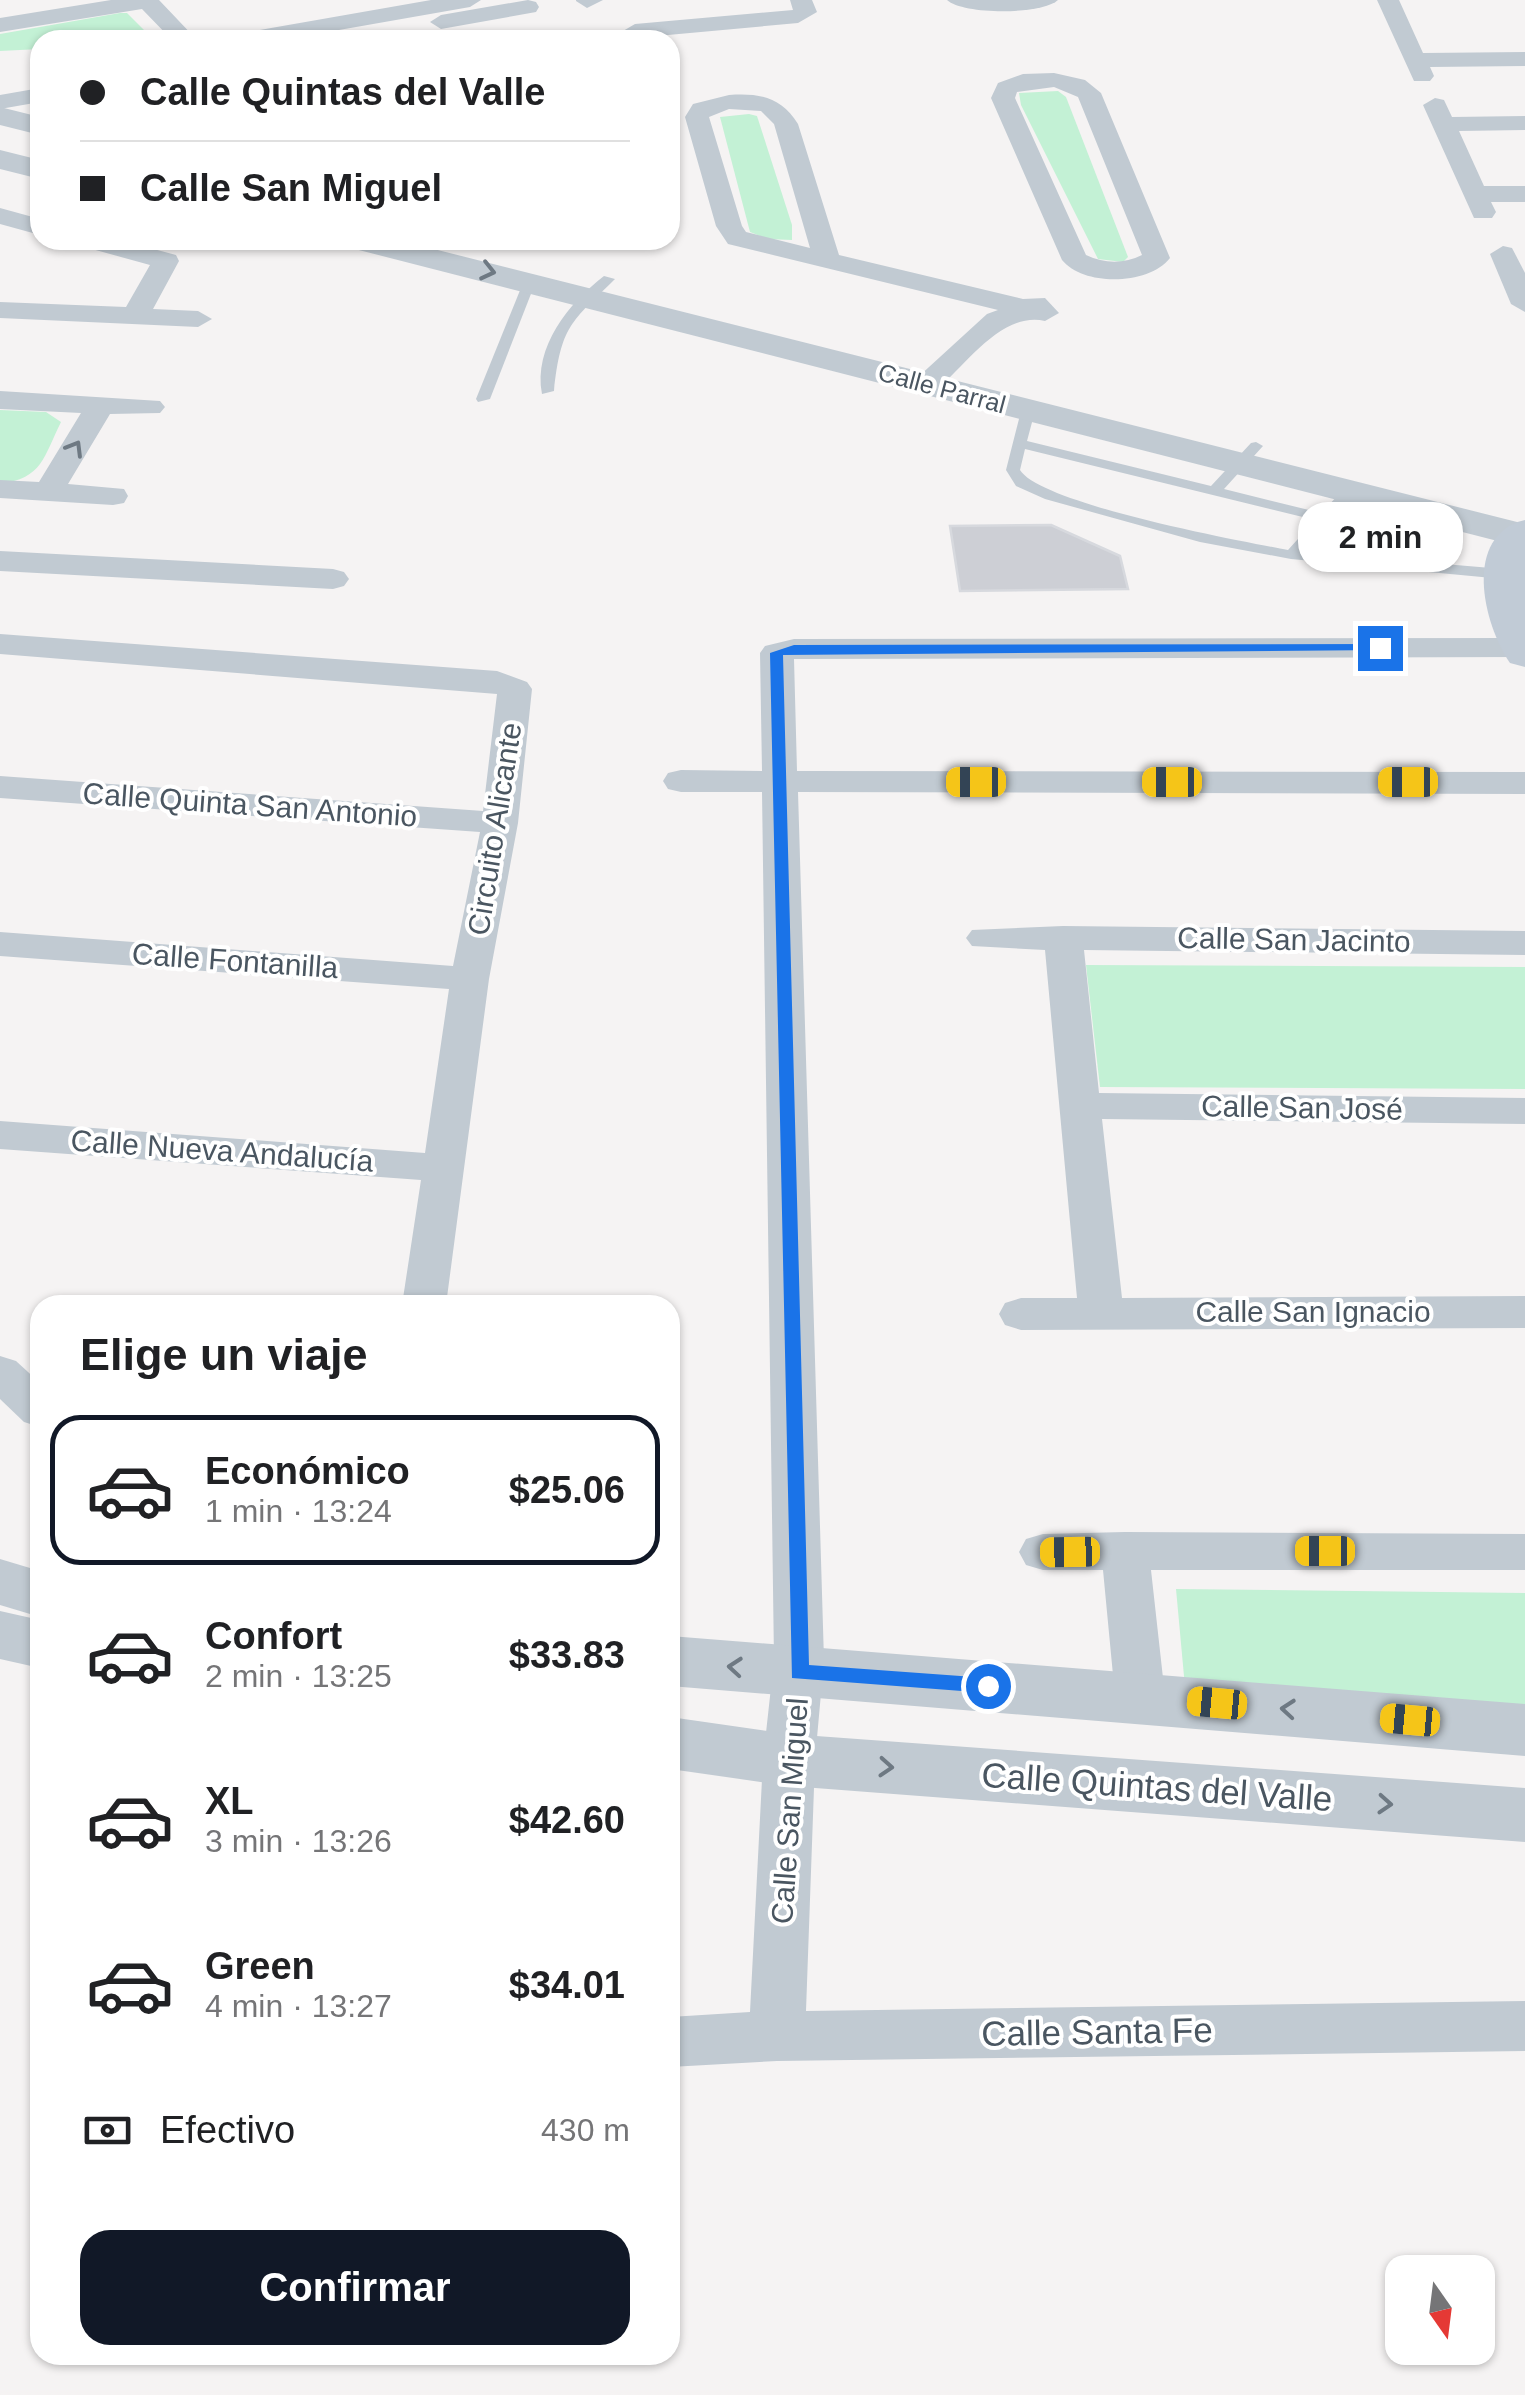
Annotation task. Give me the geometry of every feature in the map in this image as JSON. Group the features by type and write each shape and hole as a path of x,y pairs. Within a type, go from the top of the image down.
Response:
{"main road":[{"path":"1524,530 1504,561 1503,574 1508,607 1524,650"}],"street":[{"path":"0,25 146,0 175,30"},
{"path":"316,0 337,30"},
{"path":"346,30 470,0"},
{"path":"636,0 643,30 798,16 806,12 801,0"},
{"path":"958,0 975,5 1047,0"},
{"path":"1388,0 1418,68 1525,60"},
{"path":"353,30 528,7"},
{"path":"0,84 30,79"},
{"path":"952,379 1038,307 1096,270 1133,268 1157,258 1089,93 1077,85 1054,80 1022,82 1006,88 1002,98 1075,260 1096,270"},
{"path":"0,102 30,97"},
{"path":"828,262 786,124 778,110 762,104 731,102 702,109 697,117 731,232 746,242 828,262 1038,307"},
{"path":"1525,124 1439,114 1480,203 1525,194"},
{"path":"0,116 30,124"},
{"path":"0,160 30,168"},
{"path":"0,216 30,224"},
{"path":"123,250 167,263 135,316"},
{"name":"Calle Parral","path":"401,250 530,281 597,287 952,379 1236,468 1524,530"},
{"path":"521,250 597,287"},
{"path":"1513,267 1525,304"},
{"path":"0,310 198,319"},
{"name":"Calle Parral","path":"952,379 1024,428 1123,452 1236,468 1524,530"},
{"path":"0,400 150,407"},
{"path":"49,492 101,404"},
{"path":"0,489 112,496"},
{"path":"0,560 333,579"},
{"name":"Circuito Alicante","path":"0,644 508,684 517,696 500,823 470,979 425,1295"},
{"name":"Calle San Miguel","path":"777,2036 789,1760 799,1672 780,650 1524,650"},
{"path":"681,781 1525,782"},
{"name":"Calle Quinta San Antonio","path":"0,787 500,823"},
{"name":"Calle San Jacinto","path":"985,938 1525,943"},
{"path":"1063,938 1101,1313"},
{"name":"Calle Fontanilla","path":"0,944 470,979"},
{"name":"Calle San José","path":"1080,1106 1525,1110"},
{"name":"Calle Nueva Andalucía","path":"0,1134 444,1168"},
{"name":"Calle San Ignacio","path":"1021,1314 1525,1312"},
{"path":"0,1372 30,1400"},
{"path":"1125,1550 1140,1696"},
{"path":"1043,1552 1525,1552"},
{"path":"0,1582 30,1591"},
{"path":"0,1635 30,1642"},
{"path":"680,1662 1525,1730"},
{"name":"Calle Quintas del Valle","path":"680,1744 789,1760 1525,1815"},
{"name":"Calle Santa Fe","path":"680,2041 777,2036 1525,2026"}],"lane":[{"path":"483,399 530,281"},
{"path":"548,391 556,337 597,287"},
{"path":"1024,428 1014,470 1021,483 1050,496 1200,538 1292,555 1503,574"},
{"path":"1236,468 1323,518"},
{"path":"1292,555 1350,491"}],"green space":[{"path":"120,13 127,13 144,30 30,30 30,50 0,51 0,34"},
{"path":"1058,91 1066,97 1128,257 1123,262 1098,259 1021,105 1019,93"},
{"path":"757,116 792,225 792,240 768,239 750,232 720,117"},
{"path":"0,410 46,412 61,422 33,471 0,483"},
{"path":"1086,965 1525,967 1525,1089 1100,1087"},
{"path":"1176,1589 1525,1593 1525,1715 1185,1687"}],"building":[{"path":"1051,525 1120,556 1128,589 960,591 950,526"}],"route":[{"path":"988,1686 799,1672 777,653 794,649 1380,648"}]}
